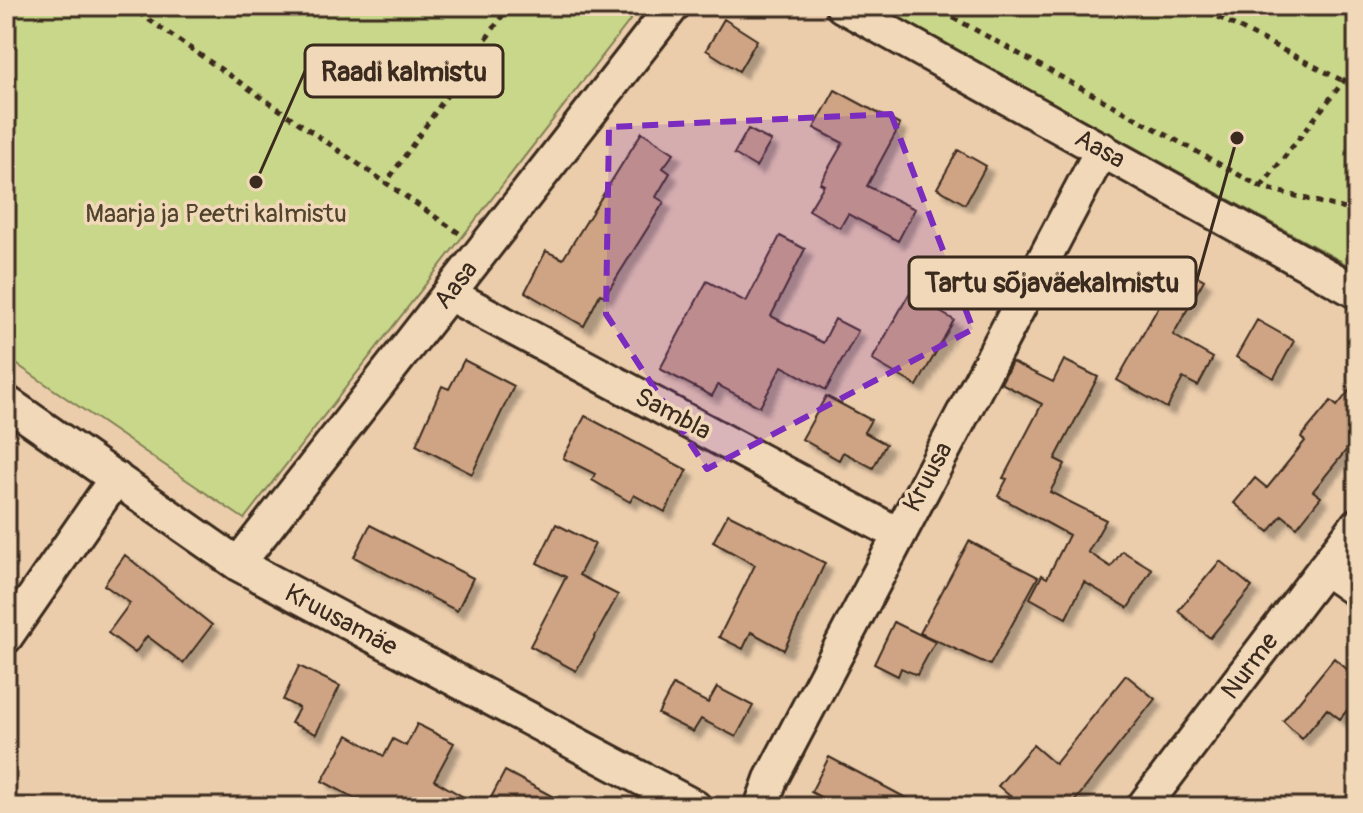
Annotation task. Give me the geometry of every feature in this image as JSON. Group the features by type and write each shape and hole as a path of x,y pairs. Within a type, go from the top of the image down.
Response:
{"street":[{"name":"Aasa","path":"238,564 673,6"},
{"name":"Aasa","path":"842,6 1357,292"},
{"name":"Kruusa","path":"761,807 771,779 1102,149"},
{"name":"Sambla","path":"449,294 898,534"},
{"name":"Kruusamäe","path":"6,402 238,564 695,807"},
{"path":"6,637 116,478"},
{"name":"Nurme","path":"1143,807 1357,525"},
{"path":"1324,568 1357,591"}],"path":[{"path":"129,6 483,249"},
{"path":"386,183 509,6"},
{"path":"932,6 1261,187 1357,212"},
{"path":"1197,6 1357,88"},
{"path":"1261,187 1357,64"}],"highlighted area":[{"path":"891,114 973,329 707,469 606,314 609,127"}],"green space":[{"name":"Maarja ja Peetri kalmistu","path":"6,6 641,6 244,519 6,357"},
{"path":"878,6 1357,6 1357,270"}],"building":[{"path":"724,19 757,40 739,71 706,50"},
{"path":"835,90 900,125 867,186 915,209 898,241 848,214 840,228 809,210 824,185 820,183 843,143 814,128"},
{"path":"748,129 771,141 756,167 734,154"},
{"path":"642,132 674,153 663,168 670,173 656,197 664,202 605,296 600,294 584,326 525,292 546,251 563,259"},
{"path":"958,150 986,166 965,204 937,188"},
{"path":"780,236 805,249 771,316 823,343 835,319 858,331 826,390 782,366 760,407 718,385 712,396 660,369 707,281 746,302"},
{"path":"1167,259 1204,280 1173,335 1213,358 1198,386 1183,378 1167,408 1117,380 1160,304 1146,296"},
{"path":"909,294 954,320 917,386 872,360"},
{"path":"1257,320 1294,341 1274,378 1236,357"},
{"path":"464,360 514,386 472,474 416,445 442,386 449,389"},
{"path":"1064,360 1098,377 1055,459 1065,464 1050,492 1106,520 1088,552 1111,567 1122,551 1152,569 1128,608 1084,582 1066,618 1030,598 1042,575 1047,578 1069,535 998,496 1007,479 1003,478 1042,404 1001,383 1012,362 1053,382"},
{"path":"1357,381 1357,437 1313,491 1321,497 1297,527 1282,515 1269,532 1234,503 1255,478 1267,488 1305,441 1301,437 1331,401 1337,406"},
{"path":"826,396 871,420 864,432 886,444 873,468 843,452 839,460 802,439"},
{"path":"585,416 687,470 665,512 634,495 630,502 592,480 595,474 563,458"},
{"path":"728,514 825,563 784,650 751,632 743,649 719,637 755,565 713,542"},
{"path":"556,524 595,544 579,575 618,595 576,671 530,646 566,577 537,563"},
{"path":"370,525 473,578 457,611 354,557"},
{"path":"969,541 1038,577 990,665 920,633"},
{"path":"125,555 212,625 183,663 147,636 135,653 108,633 130,603 104,585"},
{"path":"1220,561 1252,587 1210,638 1178,611"},
{"path":"894,622 935,642 917,675 901,668 898,676 874,664"},
{"path":"1334,658 1357,678 1357,698 1340,719 1327,709 1302,739 1283,721"},
{"path":"299,666 340,686 316,734 291,723 299,708 283,700"},
{"path":"1126,675 1155,699 1070,807 1023,807 998,786 1033,745 1055,764"},
{"path":"673,685 708,703 717,687 753,706 736,737 701,719 693,732 658,714"},
{"path":"417,724 454,743 434,780 481,807 371,807 322,781 348,735 384,756 393,739 406,746"},
{"path":"829,757 923,807 839,807 811,792"},
{"path":"505,771 572,807 486,807"}],"place":[{"name":"Tartu sõjaväekalmistu","path":"1237,138"},
{"name":"Raadi kalmistu","path":"256,182"}]}
